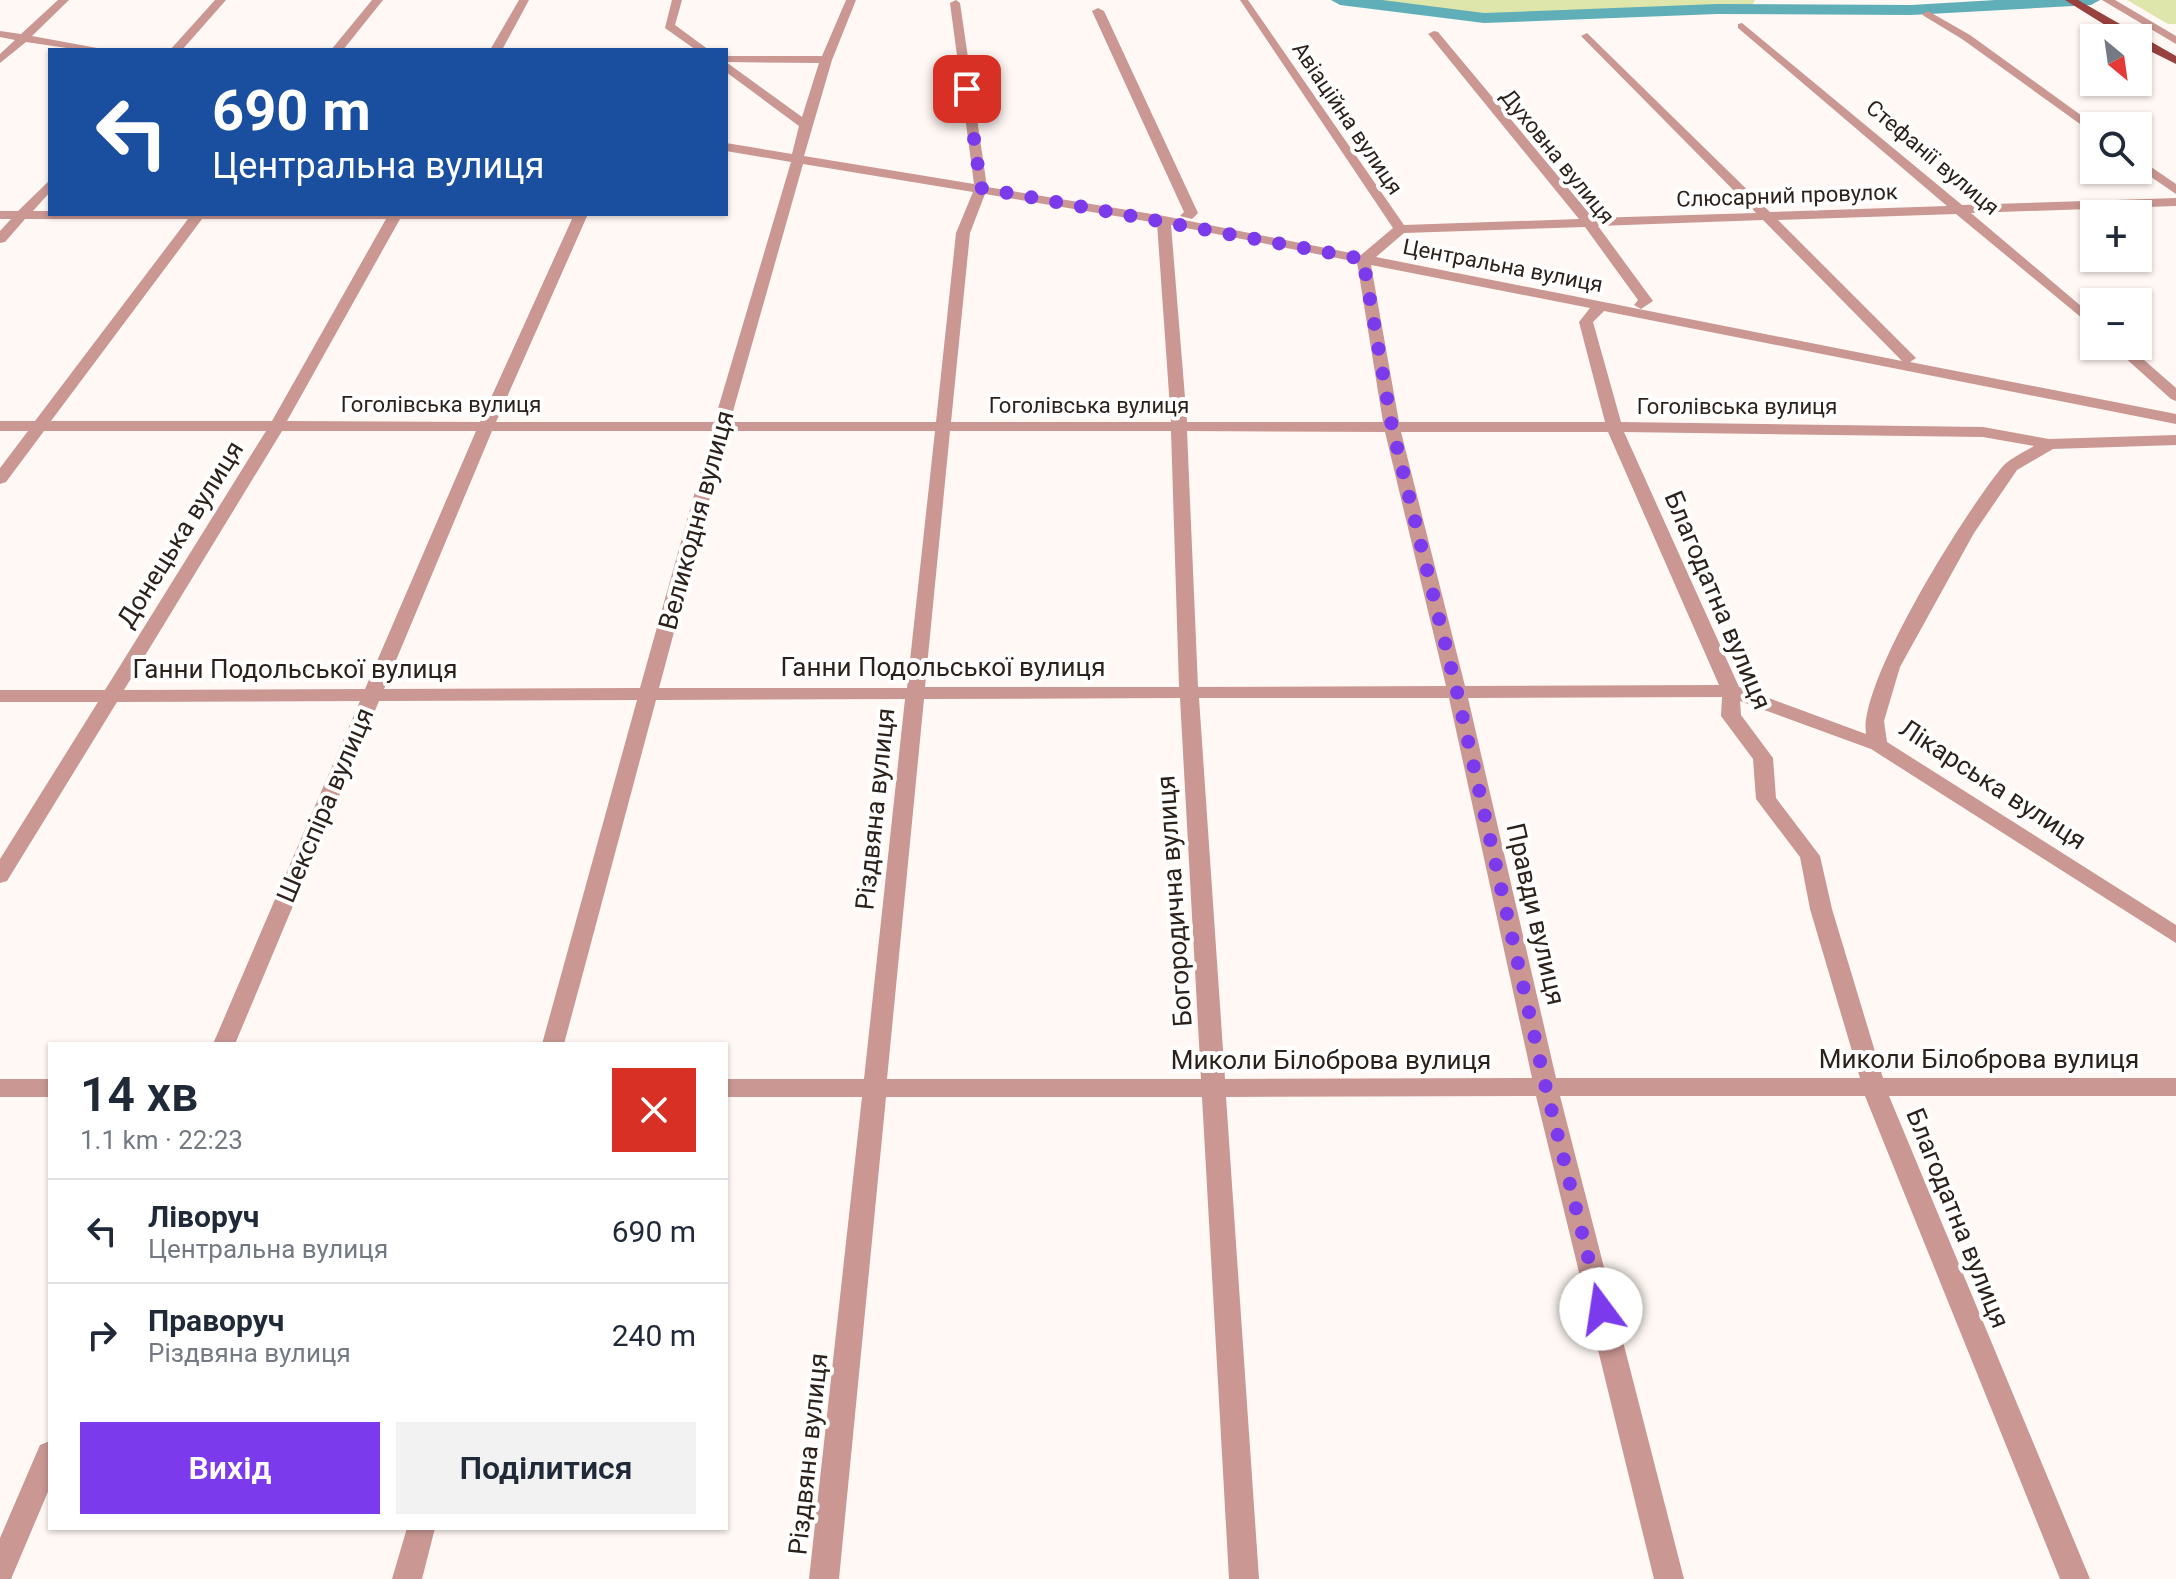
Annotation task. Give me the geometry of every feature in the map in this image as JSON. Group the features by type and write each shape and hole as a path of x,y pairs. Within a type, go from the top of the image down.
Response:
{"main road":[{"path":"2070,0 2110,24"},
{"path":"2152,48 2176,61"}],"street":[{"path":"0,60 64,0"},
{"path":"178,48 221,0"},
{"path":"339,48 378,0"},
{"path":"497,48 524,0"},
{"path":"677,0 669,26 700,48"},
{"name":"Великодня вулиця","path":"554,1042 805,125 826,60 851,0"},
{"path":"2107,0 2176,41"},
{"name":"Авіаційна вулиця","path":"1244,2 1400,229 1369,256"},
{"name":"Різдвяна вулиця","path":"824,1579 963,233 980,184 955,3"},
{"path":"1098,11 1191,213 1187,216"},
{"path":"1928,14 1966,37 2080,120"},
{"name":"Стефанії вулиця","path":"1742,26 2080,312"},
{"path":"0,34 89,48"},
{"name":"Духовна вулиця","path":"1434,34 1587,220 1646,301 1641,305"},
{"path":"1587,36 1769,215 1908,358"},
{"path":"728,59 826,60"},
{"path":"728,67 805,125"},
{"name":"Центральна вулиця","path":"728,147 1187,216 1600,306 2176,419"},
{"path":"2152,172 2176,190"},
{"name":"Центральна вулиця","path":"980,184 2176,407"},
{"path":"0,239 48,186"},
{"name":"Слюсарний провулок","path":"1400,229 1587,220 2176,202"},
{"path":"0,215 48,215"},
{"path":"0,479 198,216"},
{"name":"Донецька вулиця","path":"0,876 277,426 394,216"},
{"name":"Шекспіра вулиця","path":"225,1042 486,426 580,216"},
{"name":"Богородична вулиця","path":"1164,220 1179,427 1189,693 1244,1579"},
{"name":"Правди вулиця","path":"1369,256 1392,427 1457,692 1546,1088 1669,1579"},
{"name":"Благодатна вулиця","path":"1600,306 1586,322 1614,427 1731,691 1731,716 1763,758 1766,799 1810,856 1821,909 1874,1087 2075,1579"},
{"path":"2135,360 2176,396"},
{"name":"Гоголівська вулиця","path":"0,426 1614,427 1983,432 2049,444 2176,440"},
{"name":"Лікарська вулиця","path":"2049,444 2011,467 1965,533 1891,667 1874,721 1878,745 2176,935"},
{"name":"Ганни Подольської вулиця","path":"0,696 1731,691 1878,745"},
{"name":"Миколи Білоброва вулиця","path":"728,1088 2176,1087"},
{"path":"0,1088 48,1088"},
{"path":"0,1572 48,1459"},
{"path":"407,1579 420,1530"}],"green space":[{"path":"1340,0 1755,0 1749,11 1717,9 1484,18"},
{"path":"2127,0 2176,0 2176,24 2168,24"}],"waterway":[{"path":"1340,0 1484,18 1717,9 1911,10 2091,0"}],"route":[{"path":"967,89 981,188 1363,259 1392,427 1457,692 1546,1088 1601,1309"}]}
